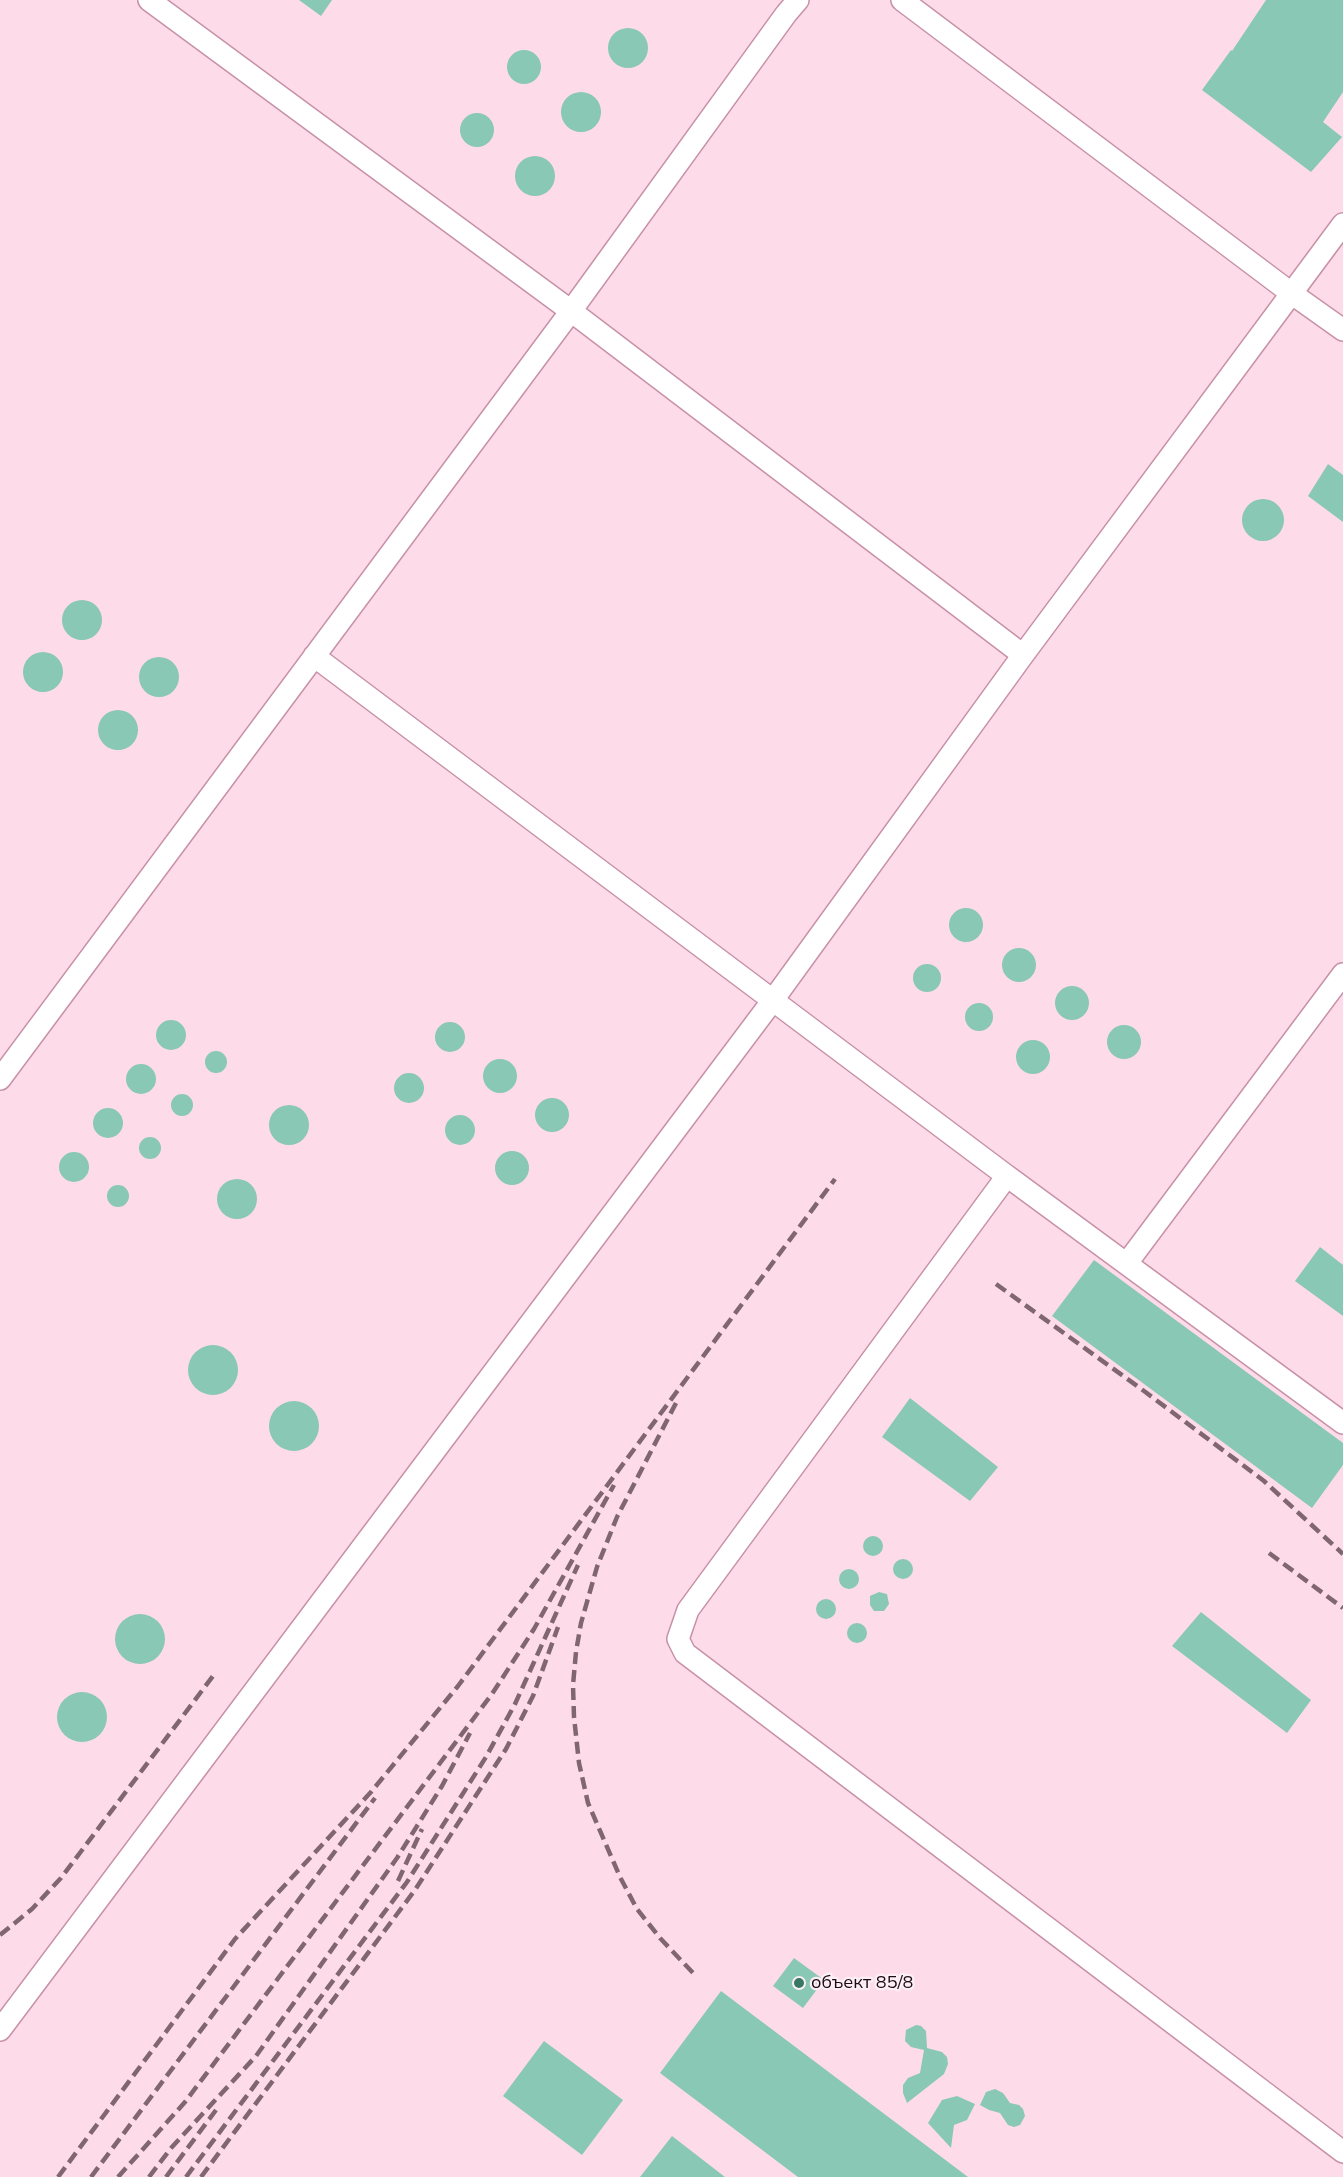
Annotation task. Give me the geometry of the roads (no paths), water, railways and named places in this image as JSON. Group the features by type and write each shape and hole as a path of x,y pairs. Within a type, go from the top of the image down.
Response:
{"lane":[{"path":"149,0 571,311 1023,655"},
{"path":"0,1079 571,311 798,0"},
{"path":"902,0 1291,294 1343,330"},
{"path":"0,2028 773,1000 1023,655 1343,224"},
{"path":"314,656 1007,1176 1343,1423"},
{"path":"1127,1263 1343,974"},
{"path":"1007,1176 688,1610 678,1639 685,1653 1343,2152"}],"railway":[{"path":"58,2177 235,1939 371,1792 458,1686 835,1179"},
{"path":"996,1284 1264,1481 1343,1554"},
{"path":"676,1403 617,1517 597,1567 581,1623 576,1652 573,1685 574,1717 579,1763 588,1803 620,1877 637,1909 660,1938 694,1974"},
{"path":"118,2177 185,2102 492,1694 534,1629 614,1485"},
{"path":"1269,1553 1343,1608"},
{"path":"186,2177 407,1882 486,1757 515,1704 578,1565"},
{"path":"201,2177 415,1890 506,1749 533,1696 558,1627"},
{"path":"0,1935 32,1909 61,1878 213,1676"},
{"path":"149,2177 172,2147 256,2056 397,1858 442,1786 470,1733"},
{"path":"91,2177 375,1798"},
{"path":"398,1881 422,1829"},
{"path":"166,2177 216,2110"}],"place":[{"name":"объект 85/8","path":"799,1983"}]}
